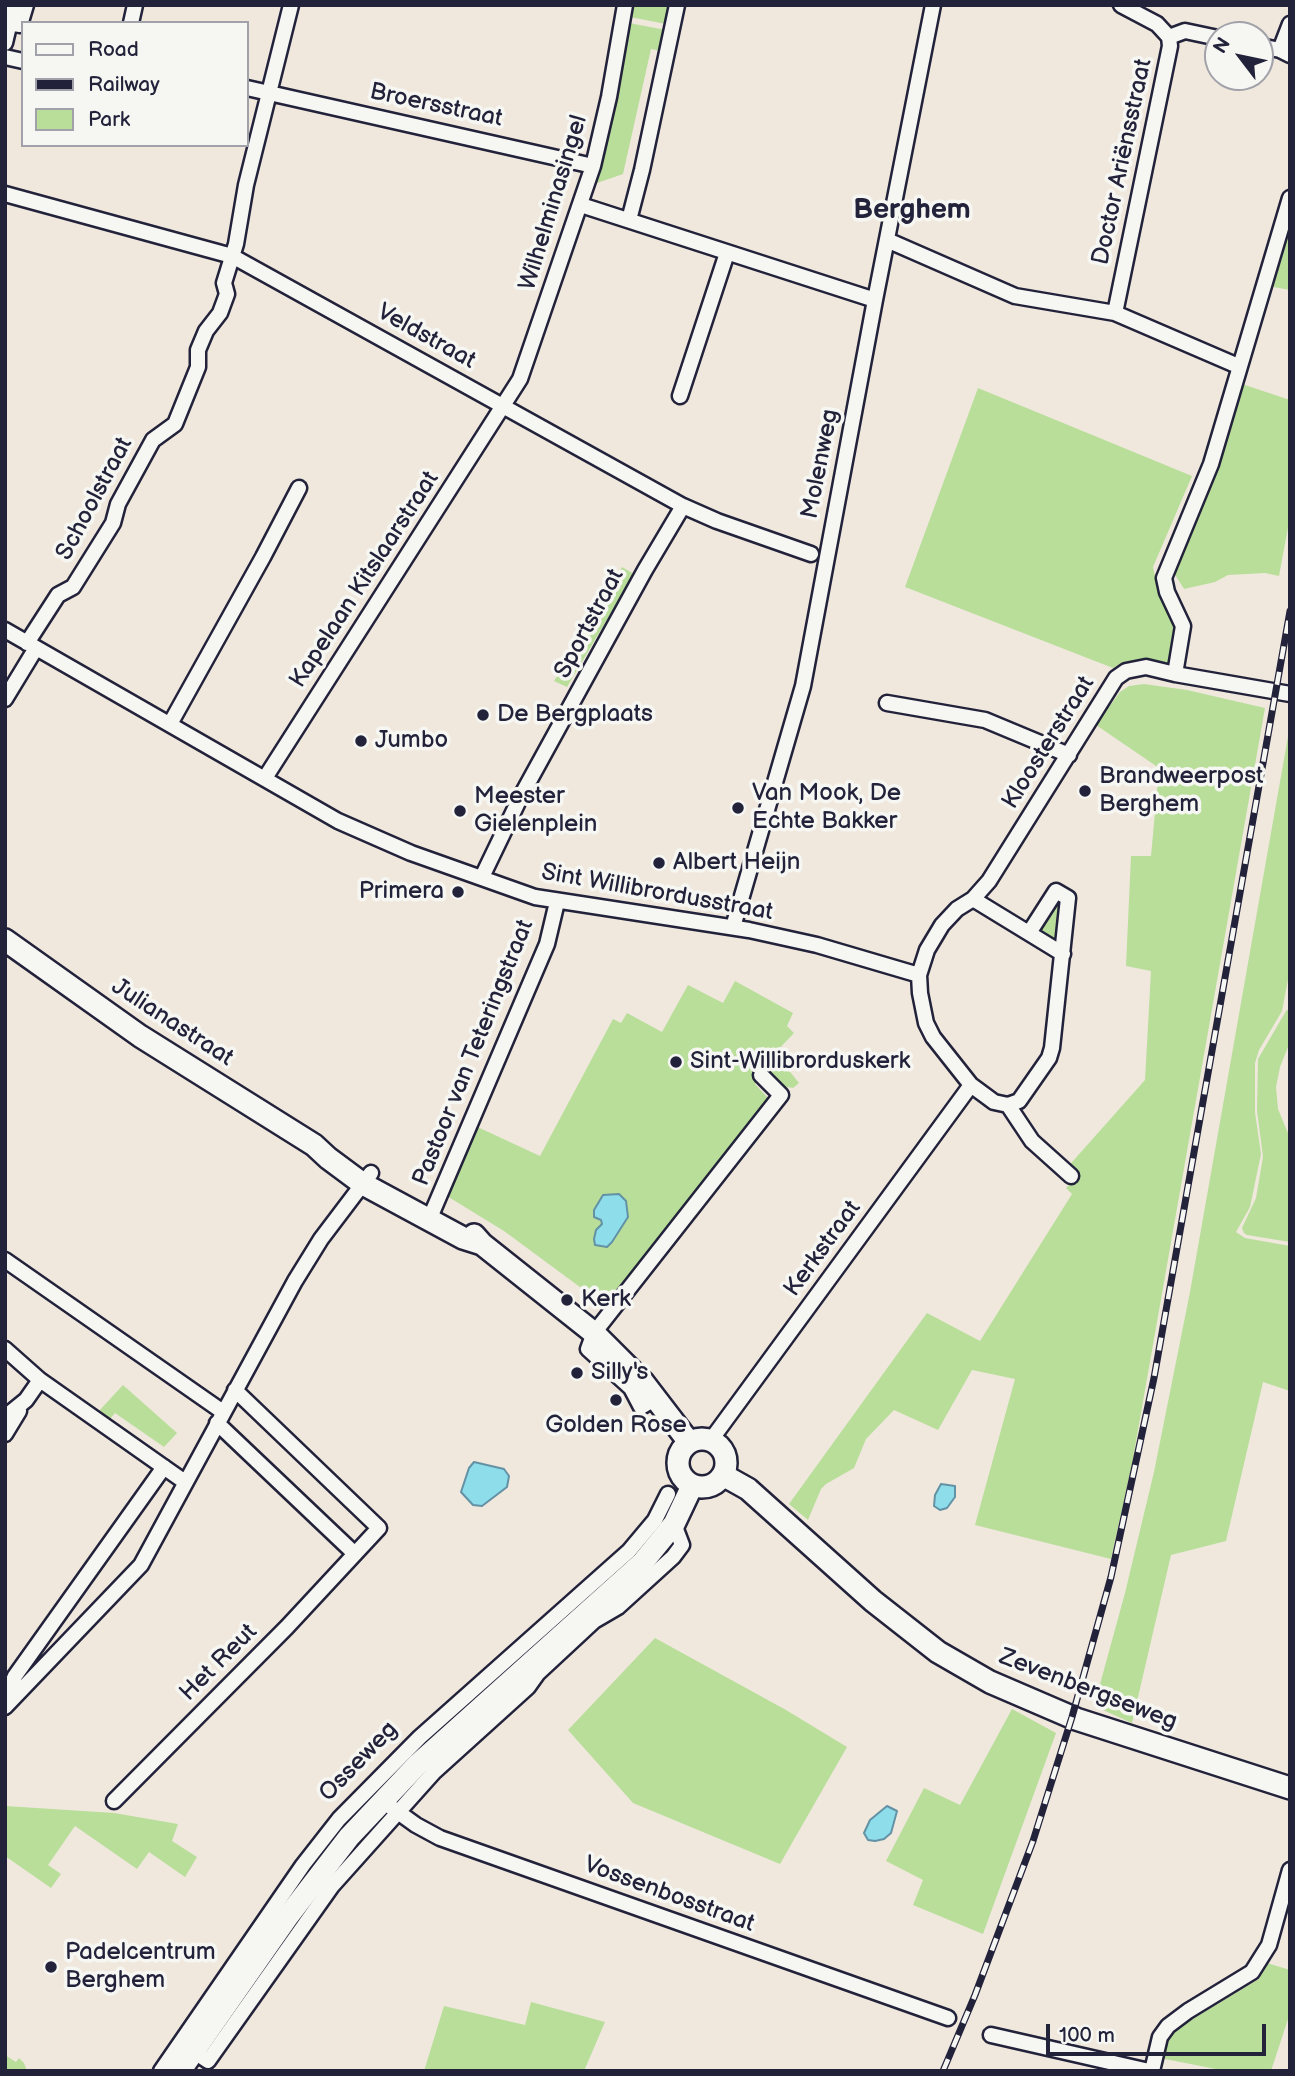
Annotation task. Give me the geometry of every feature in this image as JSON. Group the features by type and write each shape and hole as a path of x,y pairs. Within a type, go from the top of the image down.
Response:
{"street":[{"path":"5,43 14,5"},
{"name":"Schoolstraat","path":"32,645 58,595 73,587 113,523 118,504 153,440 175,424 198,367 198,350 202,340 220,313 227,294 224,283 246,186 290,5"},
{"name":"Wilhelminasingel","path":"503,406 520,379 593,166 609,97 625,5"},
{"path":"629,220 677,5"},
{"name":"Molenweg","path":"733,927 803,686 933,5"},
{"name":"Doctor Ariënsstraat","path":"1115,313 1170,46 1169,37 1157,24 1121,5"},
{"path":"9,23 20,25 21,22"},
{"path":"1285,53 1290,24"},
{"path":"1169,37 1185,31 1204,35"},
{"name":"Broersstraat","path":"248,88 593,166"},
{"name":"Veldstraat","path":"5,194 232,256 683,506 717,521 811,554"},
{"path":"1175,674 1183,626 1167,592 1164,578 1211,464 1290,198"},
{"path":"581,205 875,300"},
{"path":"887,240 1015,296 1115,313 1238,366"},
{"path":"680,396 727,253"},
{"name":"Kapelaan Kitslaarstraat","path":"265,778 503,406"},
{"path":"170,724 299,488"},
{"name":"Sportstraat","path":"482,877 521,796 683,506"},
{"name":"Sint Willibrordusstraat","path":"5,630 351,827 411,853 535,897 733,927 817,945 919,975"},
{"path":"5,699 32,645"},
{"name":"Kloosterstraat","path":"919,975 927,950 942,925 957,909 973,900 989,881 1116,678 1126,671 1146,667 1290,694"},
{"path":"887,703 985,720 1069,755"},
{"path":"919,975 926,1023 933,1037 971,1085 994,1102 1008,1105 1019,1101 1049,1058 1052,1048 1068,898 1056,891 1029,933"},
{"path":"973,900 1063,954"},
{"name":"Pastoor van Teteringstraat","path":"431,1215 547,944 557,902"},
{"name":"Julianastraat","path":"5,940 140,1036 314,1145 328,1158 431,1215 463,1238 482,1244 594,1333 656,1398 689,1442"},
{"path":"594,1333 781,1095 761,1075"},
{"name":"Kerkstraat","path":"711,1440 971,1085"},
{"path":"1008,1105 1032,1141 1071,1175"},
{"path":"5,1707 141,1565 295,1280 321,1239 367,1179"},
{"path":"5,1260 220,1417 355,1554"},
{"path":"5,1349 40,1380 185,1482"},
{"path":"5,1434 40,1380"},
{"name":"Het Reut","path":"114,1801 287,1627 379,1528 235,1390"},
{"path":"5,1417 26,1400"},
{"path":"700,1439 711,1440 720,1446 725,1455 723,1475 719,1481 708,1487 692,1486 682,1478 677,1462 683,1447 700,1439"},
{"path":"5,1698 15,1676 164,1467"},
{"name":"Zevenbergseweg","path":"723,1475 748,1489 873,1601 938,1652 990,1682 1080,1720 1290,1788"},
{"name":"Osseweg","path":"161,2071 303,1865 339,1819 420,1737 651,1540 674,1524 692,1486"},
{"name":"Osseweg","path":"390,1806 418,1764 651,1540 655,1520 668,1494"},
{"name":"Osseweg","path":"180,2071 200,2056 260,1973 322,1870 390,1806 434,1772 528,1687 538,1673 594,1622 618,1607 673,1557 682,1545 674,1524"},
{"name":"Vossenbosstraat","path":"390,1806 440,1838 948,2018"},
{"path":"991,2035 1150,2071 1160,2037 1168,2026 1252,1972 1269,1945 1290,1870"}],"green space":[{"path":"632,5 669,5 666,24 630,17"},
{"path":"629,23 666,30 662,51 651,49 623,174 594,184"},
{"path":"1290,213 1290,290 1268,286"},
{"path":"1239,383 1290,400 1290,517 1279,576 1265,573 1228,575 1215,582 1184,589 1174,573 1175,566"},
{"path":"978,388 1192,476 1153,567 1158,589 1178,619 1180,670 1123,662 1113,668 905,587"},
{"path":"622,567 634,574 567,687 554,681"},
{"path":"1144,684 1187,690 1265,708 1132,1464 1111,1559 975,1525 1015,1379 972,1370 938,1430 894,1410 866,1439 854,1468 821,1489 808,1520 789,1504 927,1313 980,1341 1072,1194 1066,1188 1074,1180 1065,1170 1145,1080 1151,971 1126,966 1131,856 1151,856 1159,768 1096,725 1120,692 1129,686"},
{"path":"1290,725 1290,969 1282,1011 1259,1050 1255,1063 1255,1112 1261,1154 1250,1207 1236,1232 1245,1238 1290,1246 1290,1391 1263,1382 1226,1541 1171,1555 1132,1723 1094,1706 1154,1472 1190,1292"},
{"path":"1058,900 1058,934 1054,940 1050,940 1038,933 1037,928"},
{"path":"735,981 793,1013 787,1026 794,1033 775,1053 799,1083 793,1088 782,1086 764,1071 755,1084 768,1098 607,1307 504,1231 442,1193 471,1124 540,1156 613,1019 621,1023 627,1013 662,1032 688,985 723,1003"},
{"path":"1290,1008 1290,1042 1280,1067 1276,1087 1278,1109 1290,1138 1290,1242 1247,1235 1242,1228 1256,1198 1263,1157 1257,1111 1258,1059"},
{"path":"123,1385 177,1433 164,1447 115,1413 109,1420 98,1412"},
{"path":"655,1638 847,1747 780,1864 633,1803 568,1730"},
{"path":"1012,1709 1056,1733 983,1934 913,1905 923,1880 886,1861 924,1788 960,1805"},
{"path":"5,1806 114,1813 178,1824 172,1841 197,1857 185,1877 149,1852 137,1869 75,1826 48,1865 61,1874 51,1888 5,1856"},
{"path":"1267,1963 1290,1970 1290,2013 1271,2071 1226,2071 1160,2058 1165,2044 1178,2028 1259,1979"},
{"path":"531,2002 605,2022 584,2071 424,2071 444,2006 525,2025"},
{"path":"5,2055 16,2062 19,2058 27,2071 5,2071"}],"water":[{"path":"619,1194 626,1201 628,1217 607,1247 595,1245 596,1230 602,1224 601,1220 594,1217 594,1210 603,1195"},
{"path":"474,1462 504,1469 509,1476 507,1487 482,1506 473,1505 461,1492 469,1468"},
{"path":"941,1484 955,1486 955,1497 947,1508 940,1510 934,1506 935,1495"},
{"path":"887,1806 897,1811 891,1833 884,1839 868,1840 864,1833 870,1820"}],"railway":[{"path":"943,2071 975,1995 1033,1841 1072,1717 1111,1577 1154,1378 1290,611"}],"place":[{"name":"De Bergplaats","path":"483,715"},
{"name":"Jumbo","path":"361,741"},
{"name":"Brandweerpost Berghem","path":"1085,791"},
{"name":"Van Mook, De Echte Bakker","path":"738,808"},
{"name":"Meester Gielenplein","path":"460,811"},
{"name":"Albert Heijn","path":"659,863"},
{"name":"Primera","path":"458,892"},
{"name":"Sint-Willibrorduskerk","path":"676,1062"},
{"name":"Kerk","path":"567,1300"},
{"name":"Silly's","path":"577,1373"},
{"name":"Golden Rose","path":"616,1400"},
{"name":"Padelcentrum Berghem","path":"51,1967"}],"district":[{"name":"Berghem","path":"912,211"}]}
